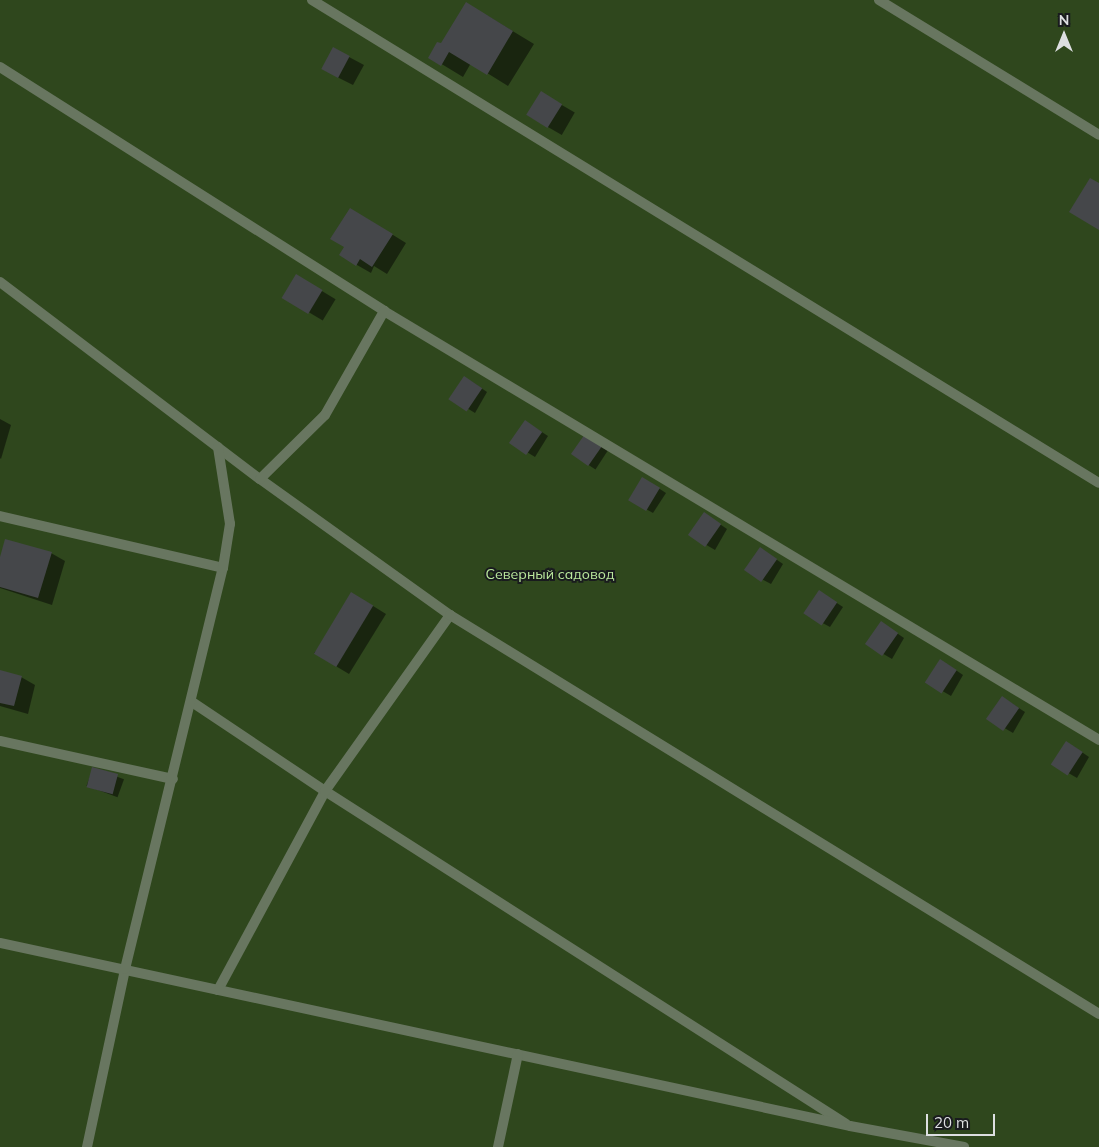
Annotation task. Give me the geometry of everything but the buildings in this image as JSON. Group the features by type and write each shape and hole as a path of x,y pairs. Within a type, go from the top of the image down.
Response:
{"street":[{"path":"312,0 1099,483"},
{"path":"879,0 1099,135"},
{"path":"0,67 384,311 1099,740"},
{"path":"0,282 218,447 450,615 1099,1014"},
{"path":"260,478 325,415 384,311"},
{"path":"86,1147 125,969 192,702 223,568 230,524 218,447"},
{"path":"0,516 223,568"},
{"path":"218,990 325,791 450,615"},
{"path":"192,702 325,791 850,1126"},
{"path":"0,741 173,779"},
{"path":"0,944 125,969 850,1126 964,1147"},
{"path":"498,1147 518,1054"}],"green space":[{"name":"Северный садовод","path":"0,0 1099,0 1099,1147 0,1147"}]}
